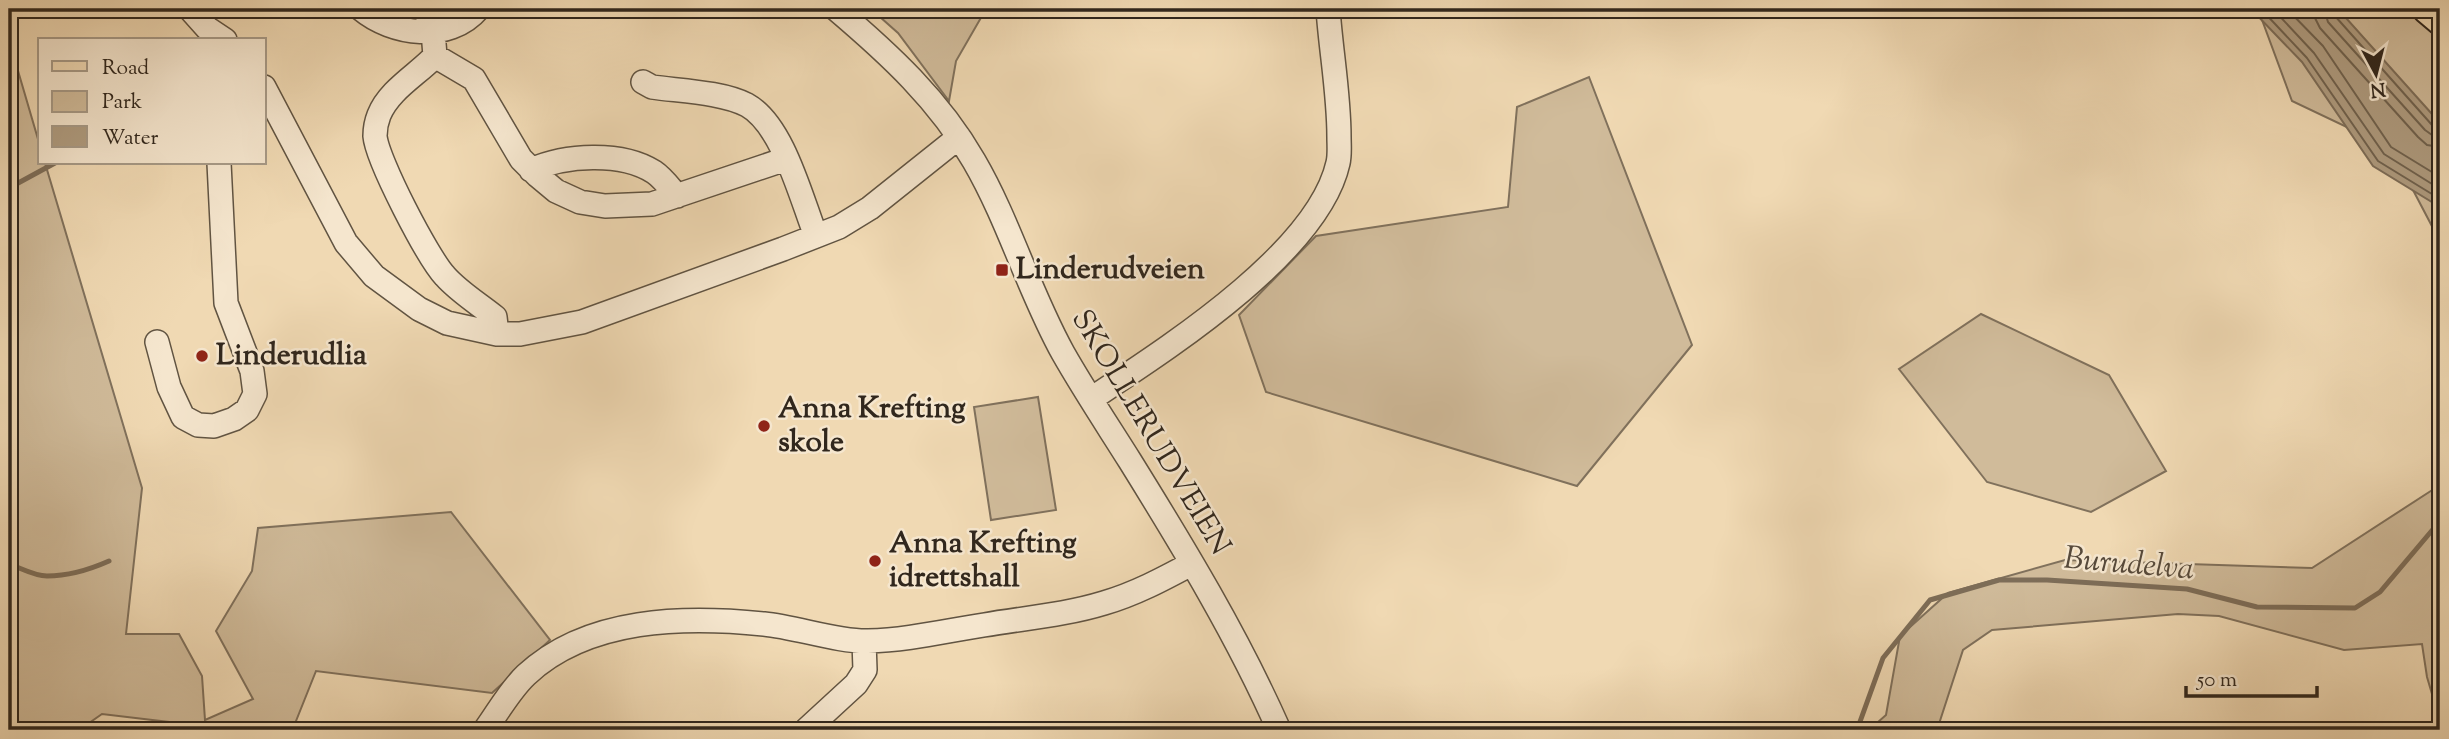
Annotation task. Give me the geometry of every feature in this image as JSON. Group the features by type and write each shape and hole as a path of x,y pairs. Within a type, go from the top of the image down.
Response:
{"main road":[{"path":"2427,9 2440,20"}],"street":[{"path":"190,9 211,36"},
{"path":"361,9 372,19 417,32 433,32 469,18 478,9"},
{"path":"425,9 433,32 435,56"},
{"name":"SKOLLERUDVEIEN","path":"836,9 884,50 920,86 959,137 985,183 1045,320 1246,657 1279,730"},
{"path":"1091,400 1153,358 1250,284 1312,220 1339,162 1339,111 1328,9"},
{"path":"435,56 474,79 515,151 531,170 556,191 580,202 630,207 652,204 786,159"},
{"path":"435,56 400,87 379,115 375,134 379,153 407,211 444,276 495,317 498,324 497,334"},
{"path":"643,82 652,87 727,98 747,105 772,128 778,138 816,236"},
{"path":"266,91 346,243 374,276 419,309 447,323 497,334 520,334 582,322 839,227 870,208 959,137"},
{"path":"531,170 549,162 575,158 638,164 655,172 677,196"},
{"path":"157,342 169,387 183,416 198,425 214,426 234,419 247,410 256,394 252,370 232,325 226,303 219,164"},
{"path":"485,730 525,676 545,660 578,643 621,628 678,621 764,624 864,642 911,638 1073,611 1104,603 1138,591 1191,564"},
{"path":"806,730 856,684 865,670 864,642"}],"green space":[{"path":"871,9 986,9 956,61 949,101 898,33"},
{"path":"2258,9 2440,9 2440,235 2434,230 2391,148 2292,101"},
{"path":"9,40 38,139 38,164 45,164 142,488 126,634 179,634 202,676 205,720 253,699 216,631 252,571 258,528 451,512 550,640 492,693 316,671 294,726 280,730 174,730 169,722 102,714 79,730 9,730"},
{"path":"1589,77 1692,345 1577,486 1266,392 1239,315 1316,236 1508,207 1517,107"},
{"path":"1981,314 2109,375 2166,471 2091,512 1987,482 1899,369"},
{"path":"1038,397 1056,510 991,520 974,407"},
{"path":"2440,485 2440,721 2427,677 2422,644 2344,650 2219,616 2178,614 1992,630 1963,650 1937,730 1869,730 1886,715 1900,636 1948,593 2065,560 2312,568"}],"water":[{"path":"2251,9 2338,9 2440,123 2440,207 2373,166 2302,62"}],"waterway":[{"path":"9,188 53,164"},
{"name":"Burudelva","path":"1857,730 1883,658 1930,600 1999,580 2047,580 2187,589 2257,607 2355,608 2380,592 2440,521"},
{"path":"9,564 47,576 79,572 109,561"}],"place":[{"name":"Linderudveien","path":"1002,270"},
{"name":"Linderudlia","path":"202,356"},
{"name":"Anna Krefting skole","path":"764,426"},
{"name":"Anna Krefting idrettshall","path":"875,561"}]}
